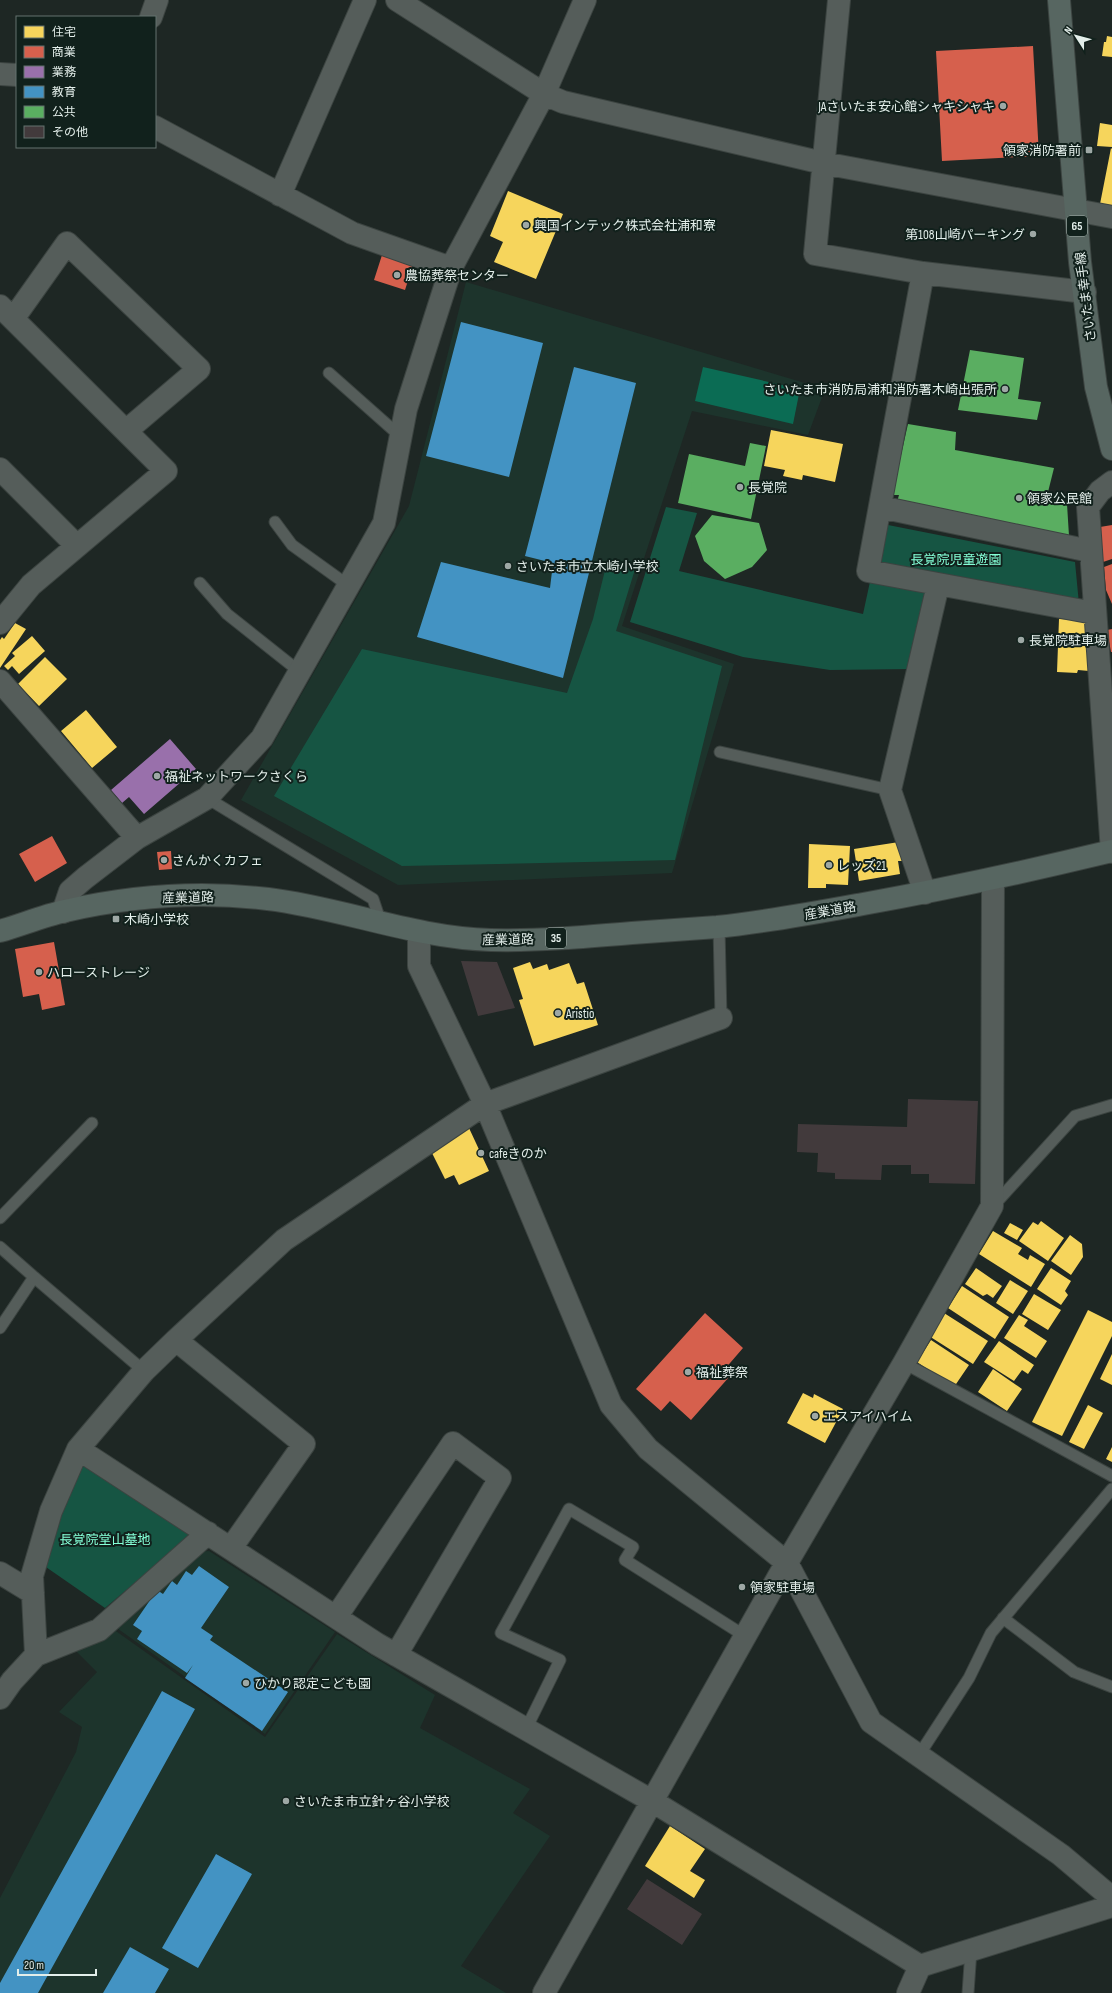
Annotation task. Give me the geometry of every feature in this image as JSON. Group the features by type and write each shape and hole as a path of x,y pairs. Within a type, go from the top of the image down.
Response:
{"main road":[{"name":"さいたま幸手線","path":"1058,0 1075,210 1096,387 1112,449"},
{"name":"産業道路","path":"0,931 63,912 112,902 165,897 214,896 268,899 419,932 459,939 493,940 583,937 719,927 798,916 993,880 1112,851"}],"street":[{"path":"151,16 157,0"},
{"path":"280,195 365,0"},
{"path":"397,0 544,94 563,102 823,163 1112,217"},
{"path":"63,912 70,891 84,878 137,838 207,798 262,738 300,672 384,523 406,409 451,268 544,94 585,0"},
{"path":"839,0 815,254 924,273 1085,292"},
{"path":"0,74 16,75"},
{"path":"156,128 352,233 451,268"},
{"path":"0,623 31,585 166,471 126,432 6,312 67,243 200,369 126,432"},
{"path":"924,273 868,571 1094,613"},
{"path":"0,469 77,546"},
{"path":"1112,482 1100,491 1088,507 1094,613 1112,851"},
{"path":"880,507 1090,551"},
{"path":"925,893 890,790 938,585"},
{"path":"0,681 137,838"},
{"path":"544,1993 745,1636 904,1363 992,1206 993,880"},
{"path":"419,932 419,966 485,1104 611,1405 648,1449 787,1563 870,1722 1061,1856 1112,1898"},
{"path":"36,1655 32,1576 51,1511 78,1449 144,1371 176,1340 284,1240 485,1104 721,1018"},
{"path":"176,1340 304,1444 231,1548"},
{"path":"336,1617 452,1443 500,1478 396,1655"},
{"path":"78,1449 396,1655 652,1801 920,1966"},
{"path":"4,1684 36,1655 99,1630 208,1533"},
{"path":"0,1573 32,1593"},
{"path":"908,1993 920,1966 1112,1906"}],"lane":[{"path":"329,373 400,436"},
{"path":"275,522 292,545 349,586"},
{"path":"200,583 227,614 300,672"},
{"path":"720,752 890,790"},
{"path":"207,798 373,899 381,923"},
{"path":"719,927 721,1018"},
{"path":"992,1206 1075,1116 1112,1105"},
{"path":"0,1218 92,1124"},
{"path":"0,1247 34,1278 144,1371"},
{"path":"0,1328 34,1278"},
{"path":"904,1363 1112,1476"},
{"path":"919,1755 969,1678 991,1633 1112,1489"},
{"path":"526,1729 560,1660 501,1633 569,1509 634,1546 625,1560 745,1636"},
{"path":"1003,1618 1074,1672 1112,1687"},
{"path":"968,1993 971,1950"}],"shaded area":[{"name":"さいたま市立木崎小学校","path":"466,282 825,389 808,435 692,411 622,626 734,664 672,873 398,885 241,800 409,506"},
{"path":"703,367 800,389 793,424 695,401"},
{"name":"ひかり認定こども園","path":"209,1551 335,1632 265,1734 114,1626 198,1552"},
{"name":"さいたま市立針ヶ谷小学校","path":"113,1629 265,1737 337,1634 435,1695 420,1728 530,1789 513,1813 550,1836 461,1966 506,1993 0,1993 0,1898 76,1752 82,1727 59,1712 97,1672 73,1648"}],"green space":[{"path":"666,507 697,513 679,571 863,614 871,577 927,588 912,669 830,670 743,657 630,622"},
{"name":"長覚院児童遊園","path":"883,524 1075,562 1079,604 875,564"},
{"path":"608,558 636,566 616,631 722,666 675,860 402,866 274,796 362,649 567,693 593,619"},
{"name":"長覚院堂山墓地","path":"92,1465 188,1533 188,1538 105,1608 43,1565 78,1468"}],"building: 住宅":[{"path":"1107,36 1112,37 1112,57 1102,56 1104,42 1106,42"},
{"path":"1100,123 1112,125 1112,147 1097,146"},
{"path":"1111,148 1112,149 1112,206 1100,204"},
{"name":"興国インテック株式会社浦和寮","path":"508,191 563,214 536,279 494,262 503,242 490,236"},
{"path":"771,430 843,444 835,482 803,475 802,480 783,476 785,470 764,466"},
{"path":"1059,619 1086,620 1086,646 1090,646 1089,671 1078,670 1077,673 1057,672"},
{"path":"15,623 26,629 0,668 0,640 2,637 4,639"},
{"path":"32,636 45,651 19,674 12,666 8,670 4,666 15,656 12,653"},
{"path":"45,657 67,679 39,706 18,684"},
{"path":"86,710 117,747 92,768 61,731"},
{"path":"899,842 902,861 898,861 900,874 859,881 854,849"},
{"name":"レッズ21","path":"809,844 850,846 848,885 826,884 826,888 808,888"},
{"name":"Aristio","path":"530,962 533,969 547,964 549,970 569,963 577,984 584,982 598,1025 534,1046 519,1000 523,999 513,968"},
{"path":"469,1128 489,1171 459,1185 454,1175 445,1179 429,1147"},
{"path":"1041,1221 1064,1238 1048,1261 1019,1241 1033,1222 1038,1225"},
{"path":"1010,1223 1023,1230 1017,1240 1004,1233"},
{"path":"993,1231 1022,1248 1018,1254 1028,1260 1030,1255 1045,1264 1031,1287 979,1254"},
{"path":"1070,1235 1082,1244 1083,1257 1071,1275 1051,1261"},
{"path":"976,1268 1002,1286 993,1298 987,1294 983,1296 965,1284"},
{"path":"1051,1268 1071,1281 1065,1291 1068,1295 1061,1305 1037,1289"},
{"path":"1010,1280 1028,1291 1013,1314 996,1303"},
{"path":"962,1286 1009,1317 995,1339 948,1308"},
{"path":"1034,1294 1061,1310 1048,1330 1022,1314"},
{"path":"1088,1310 1112,1322 1112,1336 1062,1436 1032,1422"},
{"path":"944,1313 988,1341 973,1364 929,1336"},
{"path":"1019,1315 1028,1320 1024,1326 1047,1341 1036,1358 1004,1338"},
{"path":"931,1340 969,1365 954,1387 917,1362"},
{"path":"999,1341 1034,1365 1028,1374 1022,1370 1014,1381 984,1362"},
{"path":"1112,1354 1112,1385 1100,1379"},
{"path":"993,1369 1022,1389 1007,1411 978,1392"},
{"name":"エスアイハイム","path":"803,1393 813,1398 814,1394 843,1409 825,1443 787,1423"},
{"path":"1088,1405 1103,1413 1084,1449 1069,1442"},
{"path":"1112,1447 1112,1462 1106,1459"},
{"path":"670,1826 705,1849 690,1871 705,1880 694,1898 645,1866"}],"building: 商業":[{"path":"1033,46 1039,156 942,161 936,51"},
{"path":"382,255 413,265 405,290 374,280"},
{"path":"1112,525 1112,559 1103,562 1100,527"},
{"path":"1112,564 1112,604 1106,590 1104,567"},
{"path":"1112,629 1112,652 1111,652 1107,630"},
{"path":"52,836 67,863 35,882 19,854"},
{"path":"171,851 172,869 159,870 157,852"},
{"path":"54,942 65,1005 42,1010 39,994 23,997 15,949"},
{"path":"705,1313 743,1348 724,1370 730,1376 691,1420 670,1401 661,1411 636,1389"}],"building: 業務":[{"path":"170,739 196,769 144,814 129,797 122,803 111,790"}],"building: 教育":[{"path":"461,322 543,343 509,477 426,456"},
{"path":"574,367 636,383 563,678 417,637 441,562 550,588 553,563 525,556"},
{"path":"199,1566 229,1587 201,1628 213,1636 210,1640 288,1692 262,1731 185,1678 193,1665 187,1673 137,1639 142,1631 133,1625 157,1590 163,1594 172,1581 177,1585 186,1571 192,1575"},
{"path":"162,1691 195,1709 38,1993 0,1993 0,1983"},
{"path":"216,1854 252,1874 198,1968 162,1948"},
{"path":"130,1947 169,1969 155,1993 103,1993"}],"building: 公共":[{"path":"970,350 1024,358 1018,399 1041,402 1037,420 958,410"},
{"path":"908,424 956,432 955,450 1054,468 1046,500 1067,504 1069,536 897,502 899,495 892,495"},
{"path":"750,443 766,446 751,519 678,503 689,454 745,466"},
{"path":"712,515 759,523 767,550 752,567 725,579 704,561 695,536"}],"building: その他":[{"path":"461,961 497,962 515,1008 478,1016"},
{"path":"908,1099 978,1101 975,1184 929,1183 929,1174 911,1174 911,1165 882,1165 881,1180 835,1179 835,1173 817,1172 818,1153 797,1152 798,1124 907,1127"},
{"path":"647,1879 702,1914 682,1945 627,1909"}],"place":[{"name":"JAさいたま安心館シャキシャキ","path":"1003,106"},
{"name":"領家消防署前","path":"1089,150"},
{"name":"興国インテック株式会社浦和寮","path":"526,225"},
{"name":"第108山崎パーキング","path":"1033,234"},
{"name":"農協葬祭センター","path":"397,275"},
{"name":"さいたま市消防局浦和消防署木崎出張所","path":"1005,389"},
{"name":"長覚院","path":"740,487"},
{"name":"領家公民館","path":"1019,498"},
{"name":"さいたま市立木崎小学校","path":"508,566"},
{"name":"長覚院駐車場","path":"1021,640"},
{"name":"福祉ネットワークさくら","path":"157,776"},
{"name":"さんかくカフェ","path":"164,860"},
{"name":"レッズ21","path":"829,865"},
{"name":"木崎小学校","path":"116,919"},
{"name":"ハローストレージ","path":"39,972"},
{"name":"Aristio","path":"558,1013"},
{"name":"cafeきのか","path":"481,1153"},
{"name":"福祉葬祭","path":"688,1372"},
{"name":"エスアイハイム","path":"815,1416"},
{"name":"領家駐車場","path":"742,1587"},
{"name":"ひかり認定こども園","path":"246,1683"},
{"name":"さいたま市立針ヶ谷小学校","path":"286,1801"}]}
